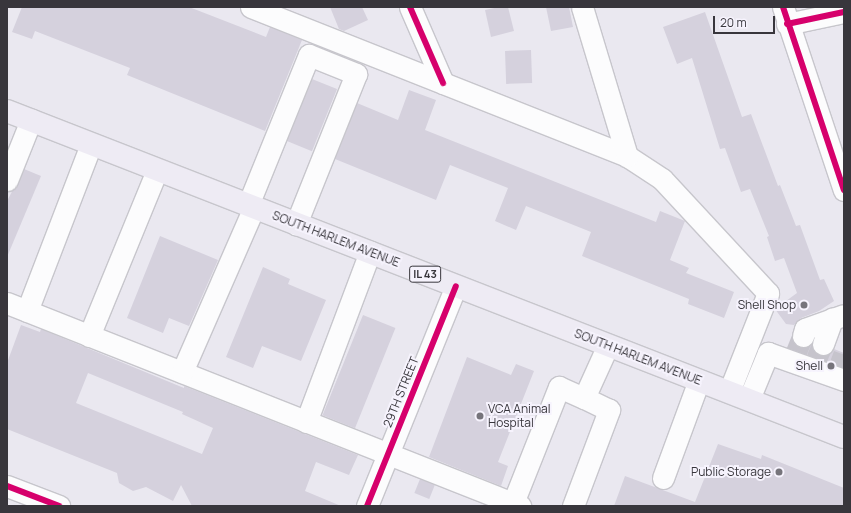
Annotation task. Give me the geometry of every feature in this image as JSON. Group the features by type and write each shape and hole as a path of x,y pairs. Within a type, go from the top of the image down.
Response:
{"main road":[{"name":"SOUTH HARLEM AVENUE","path":"7,111 844,437"}],"street":[{"path":"251,7 627,156 662,179 768,293 739,396"},
{"path":"410,7 443,83"},
{"path":"582,7 627,156"},
{"path":"844,12 785,16 844,190"},
{"path":"182,372 251,206 309,55 356,74 296,224"},
{"path":"7,180 31,120"},
{"path":"27,311 91,144"},
{"path":"90,336 157,170"},
{"path":"306,422 370,252"},
{"name":"29TH STREET","path":"367,506 456,286"},
{"path":"7,303 516,505 559,387 609,410 573,506"},
{"path":"802,336 805,329 838,317"},
{"path":"822,344 838,317"},
{"path":"584,398 608,345"},
{"path":"739,396 768,353 794,359 839,377"},
{"path":"663,478 699,380"},
{"path":"7,486 59,506"}],"building":[{"path":"22,7 189,7 266,37 270,27 302,40 265,131 127,75 130,68 35,31 32,39 12,32"},
{"path":"330,7 362,7 368,20 344,31 339,29"},
{"path":"508,7 514,31 491,37 485,10"},
{"path":"546,7 569,7 573,27 551,31"},
{"path":"705,12 742,117 751,114 778,186 780,185 796,226 800,225 820,280 824,279 834,301 819,311 801,318 794,325 786,324 775,309 797,293 784,258 775,261 767,237 769,236 750,189 741,192 725,148 720,149 692,58 677,64 663,27"},
{"path":"531,50 532,83 506,84 505,51"},
{"path":"312,79 337,89 312,151 287,141"},
{"path":"409,90 436,100 425,130 656,222 660,211 685,221 670,260 689,268 686,273 734,292 724,318 688,304 689,299 582,256 591,232 526,206 516,230 495,221 508,188 450,165 436,200 335,159 357,103 398,120"},
{"path":"24,169 41,176 7,257 7,201"},
{"path":"160,236 218,260 189,326 169,318 163,333 127,318"},
{"path":"263,267 290,279 288,284 326,300 301,361 262,346 253,368 226,357"},
{"path":"363,315 395,328 355,428 323,415"},
{"path":"21,325 40,332 41,329 184,388 184,386 358,455 349,475 316,462 305,491 341,506 192,506 181,485 173,501 146,487 133,491 119,483 117,473 7,429 7,363","holes":["88,373 183,412 182,414 213,428 202,454 76,403"]},
{"path":"794,344 800,348 811,345 814,351 819,355 826,356 834,349 844,353 844,367 793,349"},
{"name":"VCA Animal Hospital","path":"467,357 511,375 516,364 534,371 498,462 508,466 501,486 429,457"},
{"path":"718,444 761,459 762,455 844,488 844,506 614,506 625,476 695,502"},
{"path":"420,479 435,485 429,499 414,493"}],"tunnel":[{"path":"794,358 803,336"},
{"path":"814,365 823,344"},
{"path":"837,373 844,354"}],"cycle path":[{"path":"410,7 443,83"},
{"path":"783,7 844,190"},
{"path":"787,24 844,12"},
{"path":"367,506 456,286"},
{"path":"7,486 59,506"}],"place":[{"name":"Shell Shop","path":"804,305"},
{"name":"Shell","path":"831,366"},
{"name":"VCA Animal Hospital","path":"480,416"},
{"name":"Public Storage","path":"779,472"}]}
